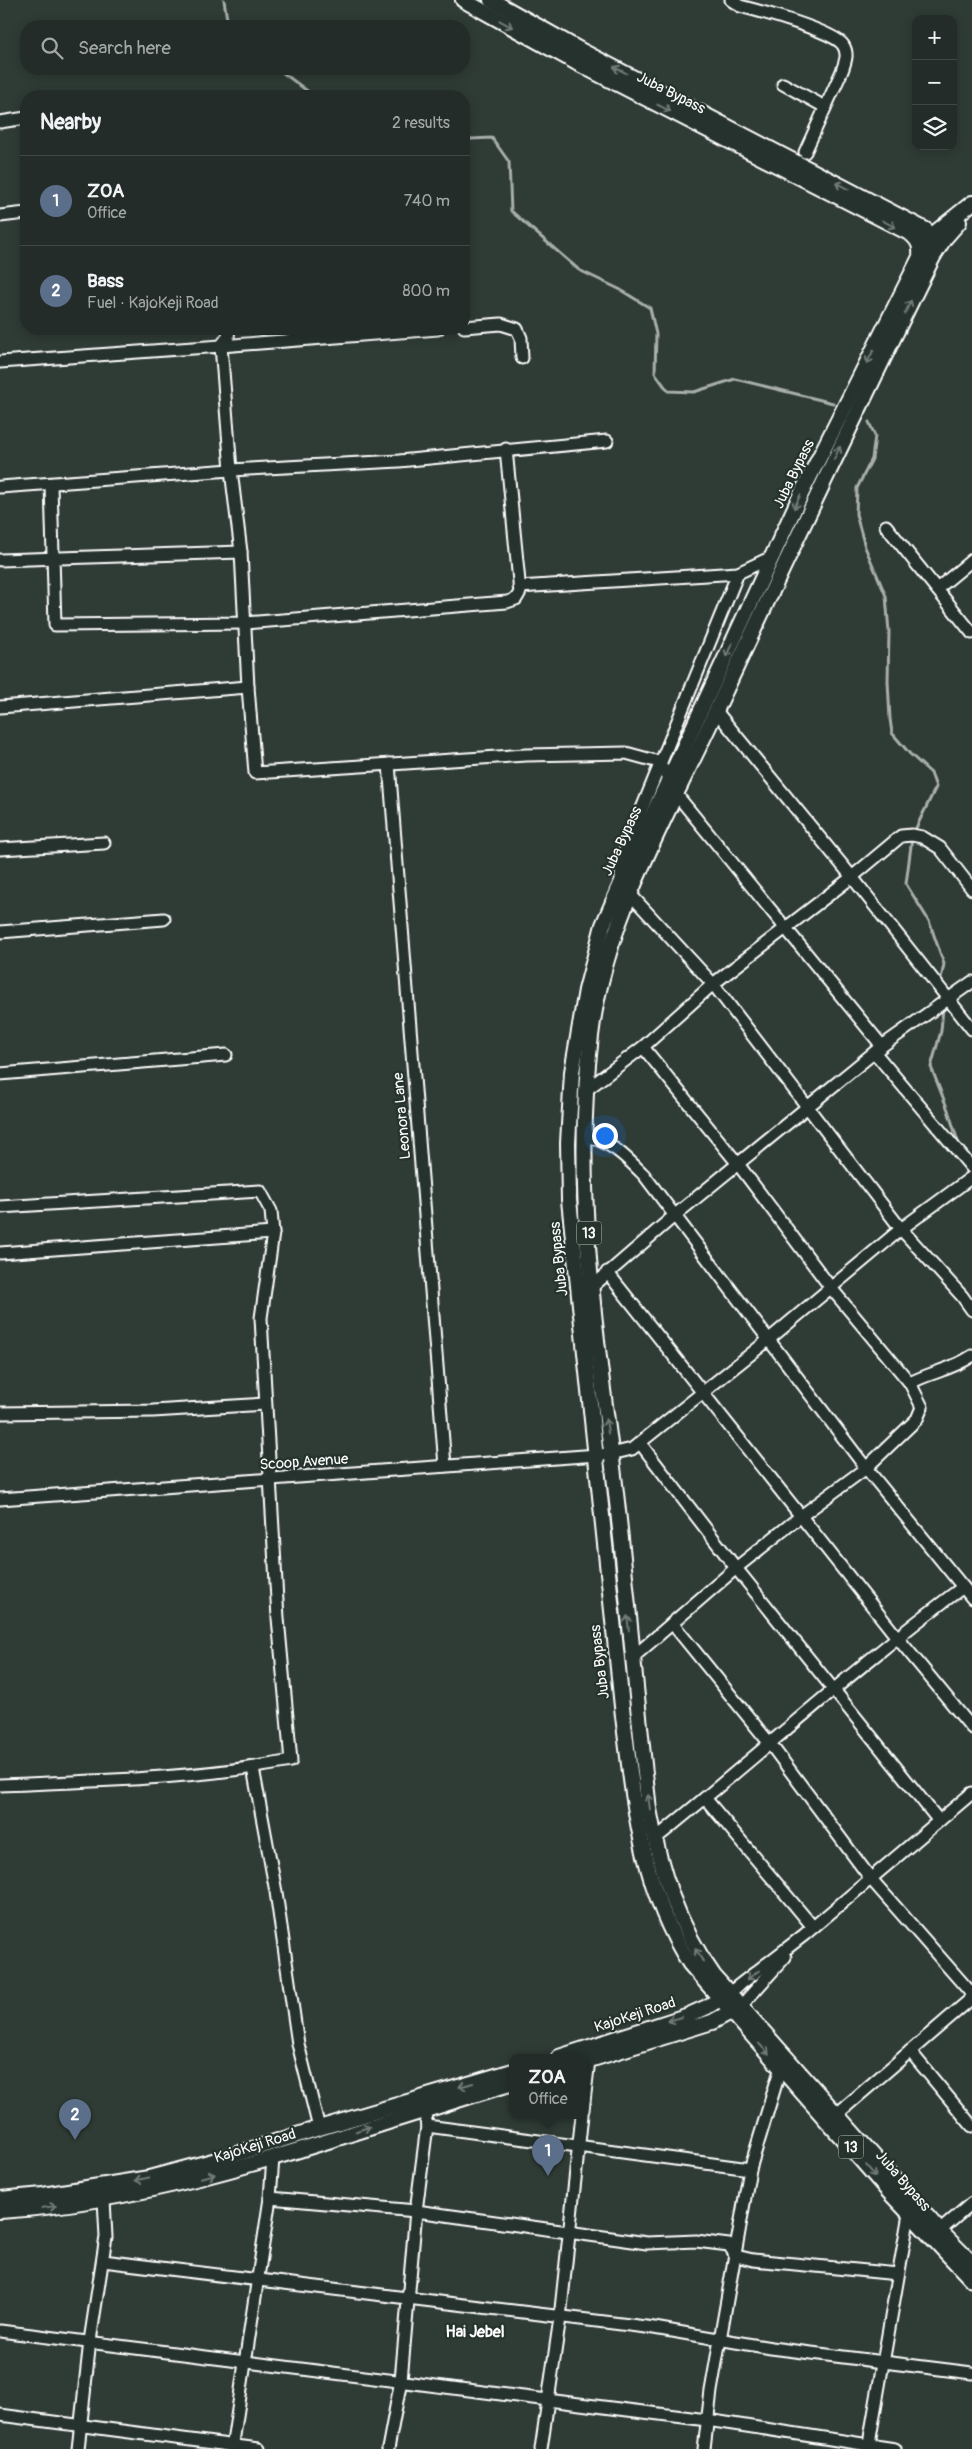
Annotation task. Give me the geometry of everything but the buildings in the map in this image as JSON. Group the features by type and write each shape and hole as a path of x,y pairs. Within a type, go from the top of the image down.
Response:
{"main road":[{"name":"Juba Bypass","path":"463,0 576,62 911,234 917,239 926,258 676,794 631,895 614,941 590,1037 584,1134 584,1193 597,1354 611,1454 632,1658 655,1839 665,1880 680,1921 724,1996"},
{"name":"Juba Bypass","path":"491,0 582,51 926,230 931,236"},
{"path":"926,258 972,205"},
{"path":"926,258 931,236 972,205"},
{"path":"892,212 926,221 938,220 958,214"},
{"name":"Juba Bypass","path":"724,1996 690,1964 679,1948 658,1902 644,1862 630,1773 569,1200 572,1072 586,990 599,937 621,884 802,492 926,258"},
{"path":"724,1996 736,2010"},
{"name":"KajoKeji Road","path":"568,2054 688,2015 724,1996"},
{"name":"Juba Bypass","path":"736,2010 781,2068 833,2118 909,2214 972,2263"},
{"name":"Juba Bypass","path":"736,2010 936,2234 972,2280"},
{"name":"KajoKeji Road","path":"587,2061 696,2027 736,2010"},
{"name":"KajoKeji Road","path":"0,2199 44,2196 149,2178 224,2158 319,2128 509,2073"},
{"name":"KajoKeji Road","path":"0,2211 104,2199 160,2188 273,2158 424,2109 509,2084"}],"street":[{"path":"731,0 740,6 819,31 841,42 847,58 805,152"},
{"path":"783,84 825,107"},
{"path":"0,122 20,119"},
{"path":"0,216 20,214"},
{"path":"470,327 501,324 517,329 521,338 522,358"},
{"path":"228,335 221,346 231,470 241,552 248,687 255,773 526,756 626,753 659,762 676,794 732,860 972,1168"},
{"path":"0,362 361,335"},
{"path":"0,487 231,470 398,461 506,449 607,442"},
{"path":"51,484 55,558 55,625 245,623 507,602 516,599 519,587 506,449"},
{"path":"886,526 972,633"},
{"path":"0,560 241,552"},
{"path":"519,587 738,573 774,556"},
{"path":"937,589 972,560"},
{"path":"621,884 621,860 659,762 738,573"},
{"path":"0,706 248,687"},
{"path":"716,710 852,877 972,1029"},
{"name":"Leonora Lane","path":"389,764 445,1466"},
{"path":"586,1090 643,1047 713,984 852,877 901,836 912,835 922,837 940,848 972,889"},
{"path":"0,849 104,843"},
{"path":"631,895 713,984 902,1229 962,1296 972,1310"},
{"path":"0,932 164,919"},
{"path":"593,1286 674,1216 879,1050 972,982"},
{"path":"632,1658 736,1568 801,1516 866,1468 921,1413 922,1407 910,1383 830,1288 738,1164 643,1047"},
{"path":"0,1074 226,1055"},
{"path":"584,1134 606,1142 618,1149 644,1175 767,1341 866,1468 972,1598"},
{"name":"Scoop Avenue","path":"0,1499 611,1454 632,1449 767,1341 902,1229 972,1177"},
{"path":"0,1207 260,1191 271,1211 273,1233 261,1318 269,1480 291,1760 253,1768 176,1777 0,1785"},
{"path":"0,1254 273,1233"},
{"path":"607,1272 896,1636 972,1728"},
{"path":"910,1383 928,1375 946,1371 972,1356"},
{"path":"0,1413 153,1411 265,1404"},
{"path":"640,1443 736,1568 939,1820"},
{"path":"655,1839 771,1744 896,1636 963,1587"},
{"path":"672,1623 771,1744 871,1879 972,1994"},
{"path":"253,1768 276,1892 298,2044 319,2128"},
{"path":"724,1996 809,1931 972,1793"},
{"path":"705,1798 809,1931"},
{"path":"736,2010 809,1931"},
{"path":"833,2118 972,1998"},
{"path":"910,2051 972,2126"},
{"path":"704,2449 719,2340 736,2256 750,2169 781,2068"},
{"path":"388,2449 401,2380 410,2298 416,2211 427,2126 424,2109"},
{"path":"541,2449 560,2318 582,2119"},
{"path":"427,2126 579,2148 750,2169"},
{"path":"232,2447 270,2198 273,2158"},
{"path":"270,2198 416,2211 647,2243 696,2241 729,2245 736,2256"},
{"path":"78,2449 90,2341 106,2237 104,2199"},
{"path":"936,2234 972,2203"},
{"path":"868,2447 909,2214"},
{"path":"736,2256 898,2274"},
{"path":"103,2261 258,2278 560,2318 654,2328 815,2355 882,2361 972,2373"},
{"path":"0,2331 707,2420 868,2447 895,2449"},
{"path":"0,2415 232,2447 259,2449"}],"waterway":[{"path":"224,0 227,20"},
{"path":"286,75 306,90"},
{"path":"470,139 492,138 509,162 511,211 579,270 619,289 650,308 656,334 655,373 668,391 694,392 735,379 833,403"},
{"path":"869,422 875,436 872,459 857,488 856,514 865,547 886,596 889,632 888,681 892,733 910,754 931,773 936,787 914,832"},
{"path":"912,838 906,884 929,921 944,964 940,984"},
{"path":"943,1008 941,1031 931,1067 959,1145"}],"place":[{"name":"Bass","path":"75,2140"},
{"name":"ZOA","path":"548,2176"}],"district":[{"name":"Hai Jebel","path":"475,2332"}]}
